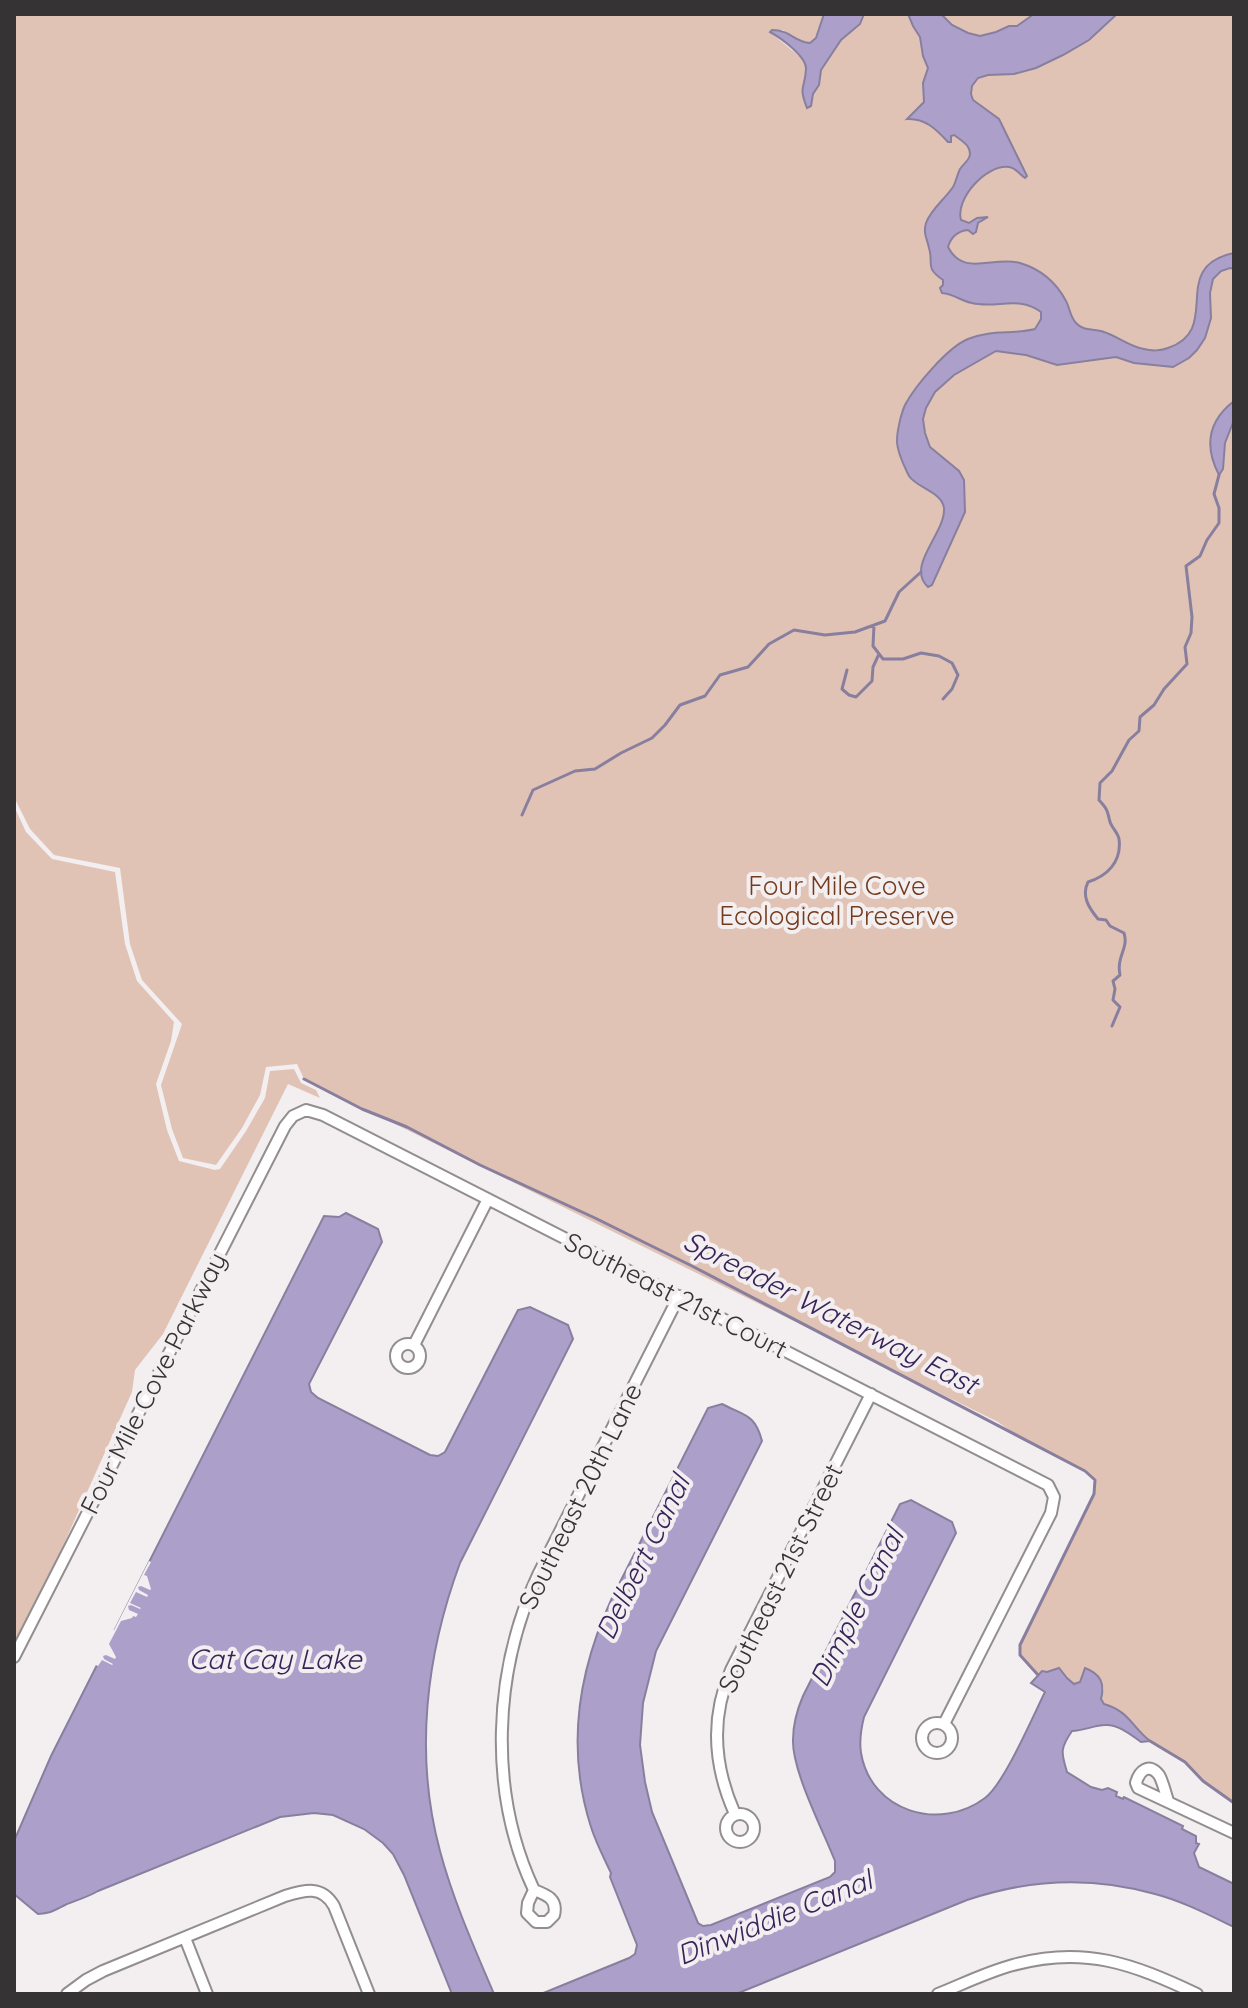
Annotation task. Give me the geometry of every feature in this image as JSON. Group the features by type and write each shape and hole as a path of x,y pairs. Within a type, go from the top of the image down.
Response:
{"street":[{"name":"Southeast 21st Court","path":"297,1113 306,1110 318,1113 1040,1480 1052,1491 1051,1513 944,1724"},
{"name":"Four Mile Cove Parkway","path":"14,1657 285,1126 297,1113"},
{"path":"414,1345 488,1199"},
{"name":"Southeast 20th Lane","path":"534,1890 522,1862 510,1819 502,1758 503,1699 514,1640 538,1575 679,1296"},
{"name":"Southeast 21st Street","path":"735,1814 722,1780 717,1750 722,1691 871,1394"},
{"path":"1168,1801 1234,1833"},
{"path":"67,1994 103,1971 285,1896 310,1890 321,1892 334,1906 369,1994"},
{"path":"185,1938 207,1994"},
{"path":"938,1994 1013,1965 1076,1957 1122,1963 1197,1994"}],"green space":[{"name":"Four Mile Cove Ecological Preserve","path":"14,14 824,14 816,38 810,44 783,30 771,33 804,60 806,67 834,14 1234,14 1234,1803 1203,1781 1185,1762 1137,1731 1133,1722 1115,1707 1104,1704 1101,1699 1104,1688 1082,1674 1080,1682 1074,1684 1067,1678 1042,1671 1038,1675 1020,1655 1020,1645 1094,1494 1095,1480 1085,1471 1023,1440 998,1422 304,1079 297,1064 266,1067 260,1095 216,1165 183,1158 161,1085 182,1024 142,980 130,944 120,868 54,855 30,829 14,797"},
{"path":"14,806 26,832 52,859 115,872 125,944 137,981 174,1022 171,1041 156,1084 167,1130 179,1161 220,1169 265,1098 270,1071 294,1069 301,1083 316,1090 320,1098 288,1084 163,1334 135,1370 132,1392 14,1655"}],"water":[{"path":"824,14 864,14 860,24 841,40 821,70 819,85 813,94 811,106 807,108 802,91 805,64 792,48 770,32 784,32 810,43 816,38"},
{"path":"908,14 941,14 952,25 980,36 1017,26 1034,14 1117,14 1089,40 1063,55 1014,74 978,78 972,86 973,100 999,119 1027,176 1025,178 1011,168 1000,168 974,184 963,202 961,220 969,223 988,217 978,223 973,234 968,230 953,237 948,247 955,256 971,264 1010,261 1034,269 1057,288 1079,326 1109,334 1139,348 1156,350 1168,348 1184,339 1193,327 1198,284 1203,271 1214,260 1234,253 1234,269 1221,271 1213,279 1211,318 1205,338 1189,358 1173,367 1134,363 1116,357 1057,365 1026,355 996,351 954,375 935,392 923,419 925,433 930,447 959,471 964,480 965,512 932,585 928,587 922,579 923,559 939,528 944,508 939,498 909,476 901,459 897,437 905,405 933,368 960,343 986,334 1035,329 1041,312 1024,304 981,304 942,293 943,280 932,268 925,227 931,213 953,187 970,151 954,135 948,142 925,122 907,119 924,102 923,83 928,68 920,37"},
{"path":"1234,401 1234,420 1225,443 1223,469 1219,475 1211,454 1211,435 1219,417"},
{"name":"Cat Cay Lake","path":"346,1213 378,1229 382,1242 309,1384 311,1392 318,1398 430,1455 438,1456 445,1452 518,1310 530,1307 568,1325 573,1339 460,1563 448,1598 432,1669 426,1742 432,1815 445,1869 494,1994 452,1994 393,1854 364,1829 333,1815 314,1813 280,1817 49,1912 38,1914 14,1894 14,1841 51,1756 324,1216 339,1217"},
{"path":"722,1404 752,1421 762,1441 656,1651 643,1703 640,1745 652,1812 698,1923 711,1925 830,1877 835,1872 835,1861 797,1768 793,1740 797,1712 900,1504 911,1500 952,1522 956,1533 864,1717 861,1753 867,1773 878,1790 910,1810 929,1814 948,1814 985,1798 1009,1765 1045,1692 1031,1683 1042,1671 1059,1668 1074,1684 1080,1682 1085,1668 1100,1680 1104,1704 1125,1715 1150,1741 1141,1742 1110,1725 1072,1731 1063,1751 1067,1772 1091,1787 1117,1792 1116,1796 1183,1826 1182,1829 1196,1836 1196,1843 1199,1844 1194,1853 1199,1867 1234,1884 1234,1927 1175,1900 1131,1888 1084,1882 1037,1884 967,1900 736,1994 541,1994 635,1954 637,1945 593,1833 583,1798 579,1769 579,1711 591,1654 612,1598 708,1408"}],"pier":[{"path":"149,1561 144,1575 151,1589 138,1587 147,1597 136,1592 130,1603 141,1608 128,1606 129,1610 138,1614 121,1621 109,1644 115,1659 103,1656 113,1664 102,1660 98,1666 93,1664 103,1642 114,1630"}],"waterway":[{"path":"1112,1026 1120,1007 1113,1000 1113,981 1120,975 1124,933 1110,926 1106,920 1098,919 1089,906 1085,892 1088,882 1112,867 1118,855 1118,837 1107,810 1099,800 1100,783 1112,771 1129,740 1139,731 1140,717 1154,705 1187,664 1185,647 1191,633 1192,617 1186,566 1200,556 1219,523 1219,508 1214,494 1219,475"},
{"path":"522,815 533,790 575,771 595,769 652,738 680,705 705,696 720,675 748,667 769,644 794,630 825,635 855,632 885,621 899,592 921,572"},
{"path":"874,625 873,646 883,659 903,659 921,653 939,656 952,663 958,675 943,699"},
{"path":"847,670 842,689 856,697 872,681 873,667 879,654"},
{"name":"Spreader Waterway East","path":"304,1079 692,1266 1085,1471 1095,1480 1094,1494 1020,1645 1020,1655 1038,1675"},
{"name":"Spreader Waterway East","path":"1150,1741 1185,1762 1203,1781 1234,1803"}],"water label":[{"name":"Delbert Canal","path":"642,1557"},
{"name":"Dimple Canal","path":"856,1607"},
{"name":"Dinwiddie Canal","path":"774,1917"}]}
